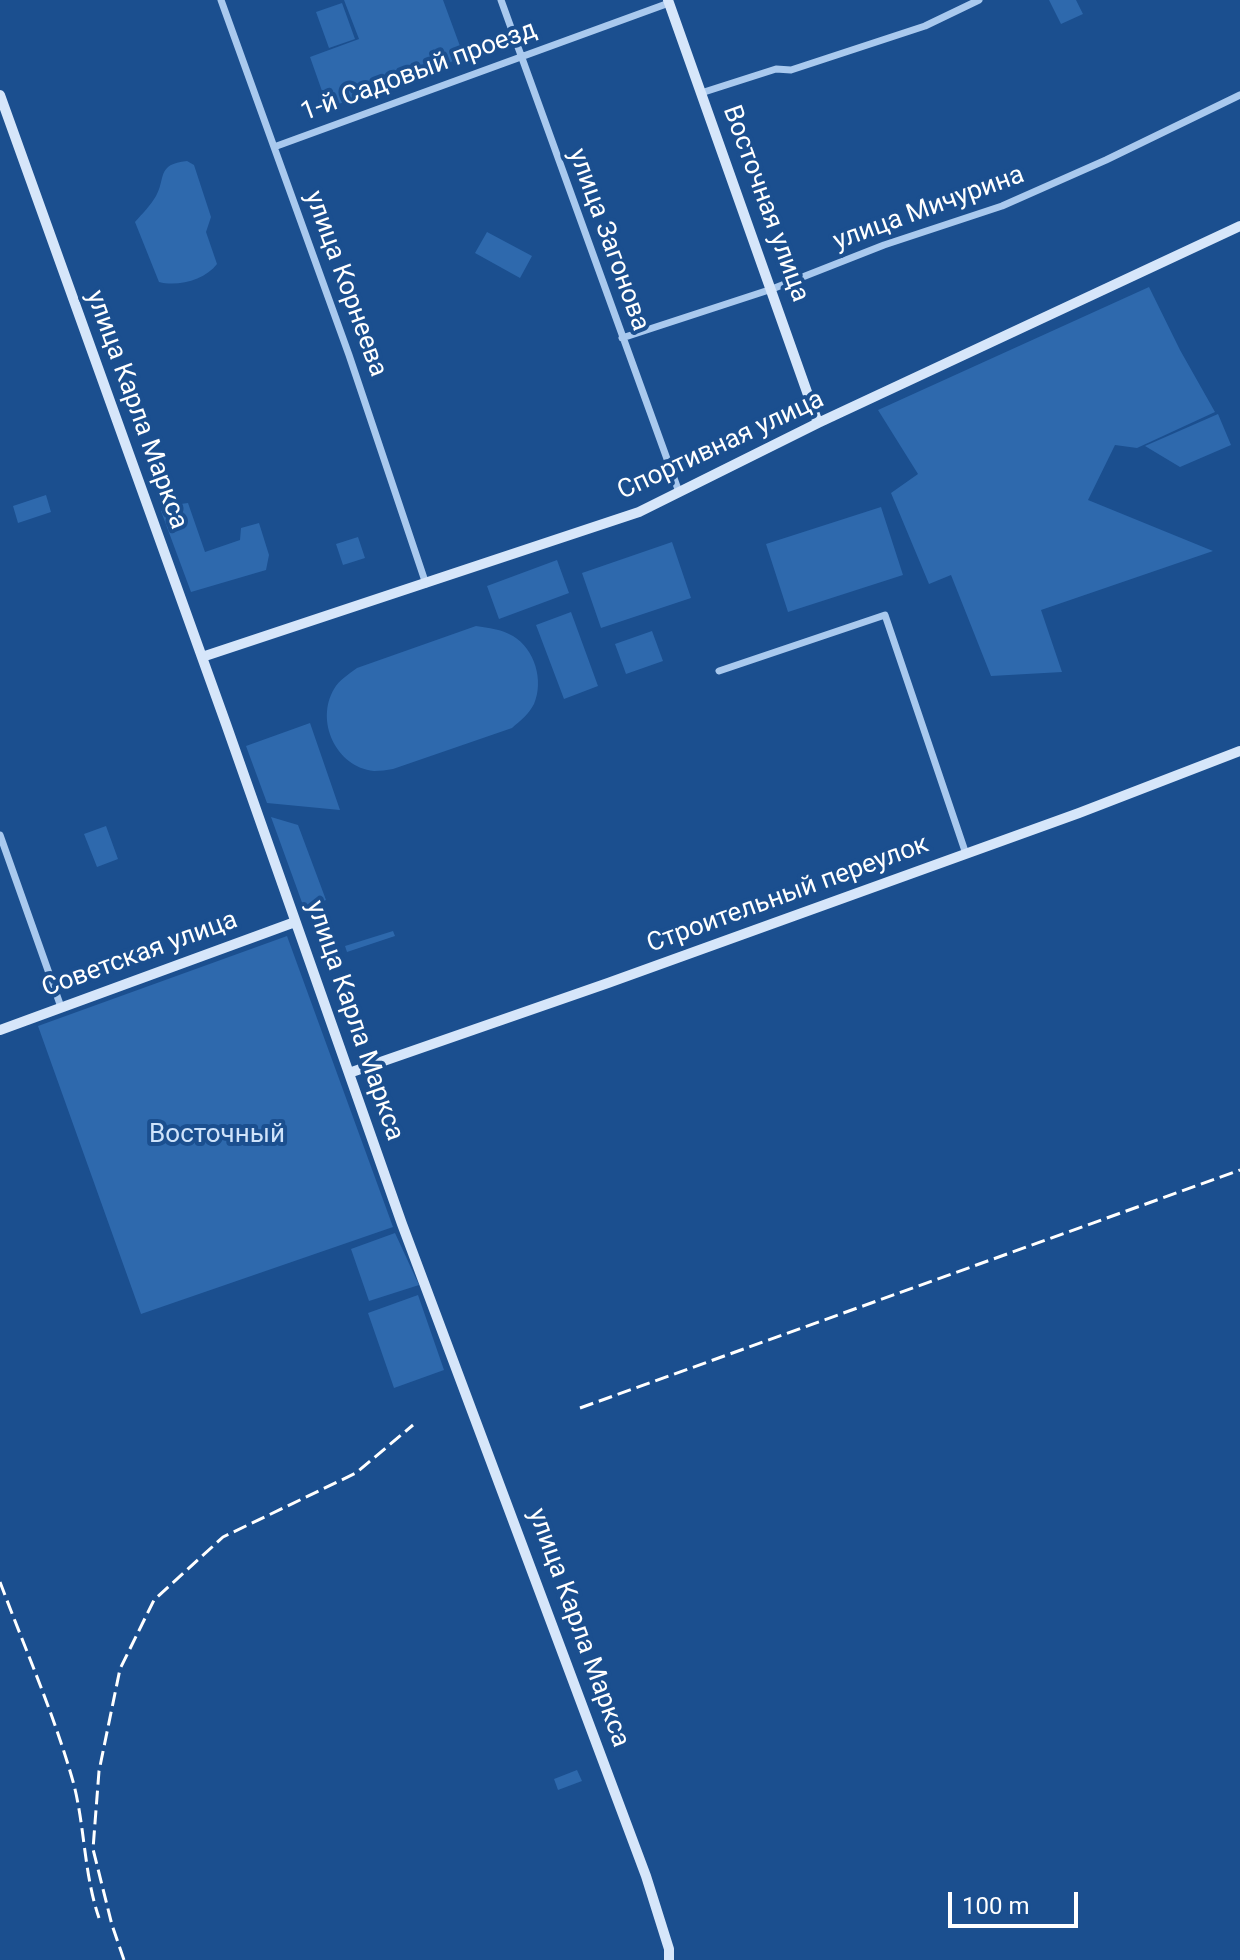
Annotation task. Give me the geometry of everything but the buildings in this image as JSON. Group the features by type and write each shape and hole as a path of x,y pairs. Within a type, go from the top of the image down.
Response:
{"street":[{"name":"улица Корнеева","path":"221,0 349,355 426,584"},
{"name":"улица Загонова","path":"501,0 679,492"},
{"path":"701,93 776,69 791,70 925,26 979,0"},
{"name":"1-й Садовый проезд","path":"274,147 668,2"},
{"name":"Восточная улица","path":"668,2 818,423"},
{"name":"улица Карла Маркса","path":"0,95 402,1224 646,1876 669,1949 669,1960"},
{"name":"улица Мичурина","path":"622,338 772,289 884,245 1002,206 1240,95"},
{"name":"Спортивная улица","path":"202,657 639,512 818,423 1240,226"},
{"path":"719,671 885,615 966,854"},
{"name":"Строительный переулок","path":"349,1073 595,988 1240,753"},
{"path":"0,835 61,1007"},
{"name":"Советская улица","path":"0,1030 295,922"}],"green space":[{"path":"344,0 443,0 464,57 328,108 310,57 359,39"},
{"path":"1049,0 1076,0 1083,14 1061,24"},
{"path":"342,3 355,39 329,48 316,12"},
{"path":"187,161 194,165 211,217 206,232 217,264 191,281 174,284 159,282 135,222 156,196 166,169"},
{"path":"487,232 532,256 520,278 475,253"},
{"path":"1149,287 1215,412 1137,448 1115,445 1088,500 1213,551 1041,610 1062,672 991,676 951,575 929,584 891,493 918,474 878,410"},
{"path":"1218,414 1231,445 1180,467 1145,446"},
{"path":"46,495 51,512 18,523 13,506"},
{"path":"188,503 205,552 240,540 241,528 259,523 269,555 266,570 191,592 161,511"},
{"path":"881,507 903,575 788,612 766,544"},
{"path":"358,537 365,558 343,565 336,544"},
{"path":"672,542 691,598 601,628 582,573"},
{"path":"557,560 569,593 499,619 487,586"},
{"path":"571,612 598,686 564,699 536,625"},
{"path":"476,626 513,636 532,657 538,676 537,695 532,708 521,720 512,728 393,769 374,771 361,768 340,752 328,728 327,715 334,689 341,680 357,668"},
{"path":"652,631 663,661 626,674 615,644"},
{"path":"310,723 340,810 267,803 246,746"},
{"path":"271,817 298,825 326,900 304,908"},
{"path":"106,826 118,859 97,867 84,834"},
{"path":"393,931 395,936 347,952 345,946"},
{"name":"Восточный","path":"287,936 393,1227 141,1314 38,1026"},
{"path":"395,1233 419,1285 369,1301 351,1249"},
{"path":"418,1295 444,1370 394,1388 368,1313"},
{"path":"577,1770 582,1781 558,1790 554,1779"}],"railway":[{"path":"580,1408 1240,1170"},
{"path":"124,1960 93,1849 99,1771 120,1669 154,1600 223,1537 356,1473 413,1425"},
{"path":"0,1582 49,1708 74,1785 90,1885 99,1918"}]}
